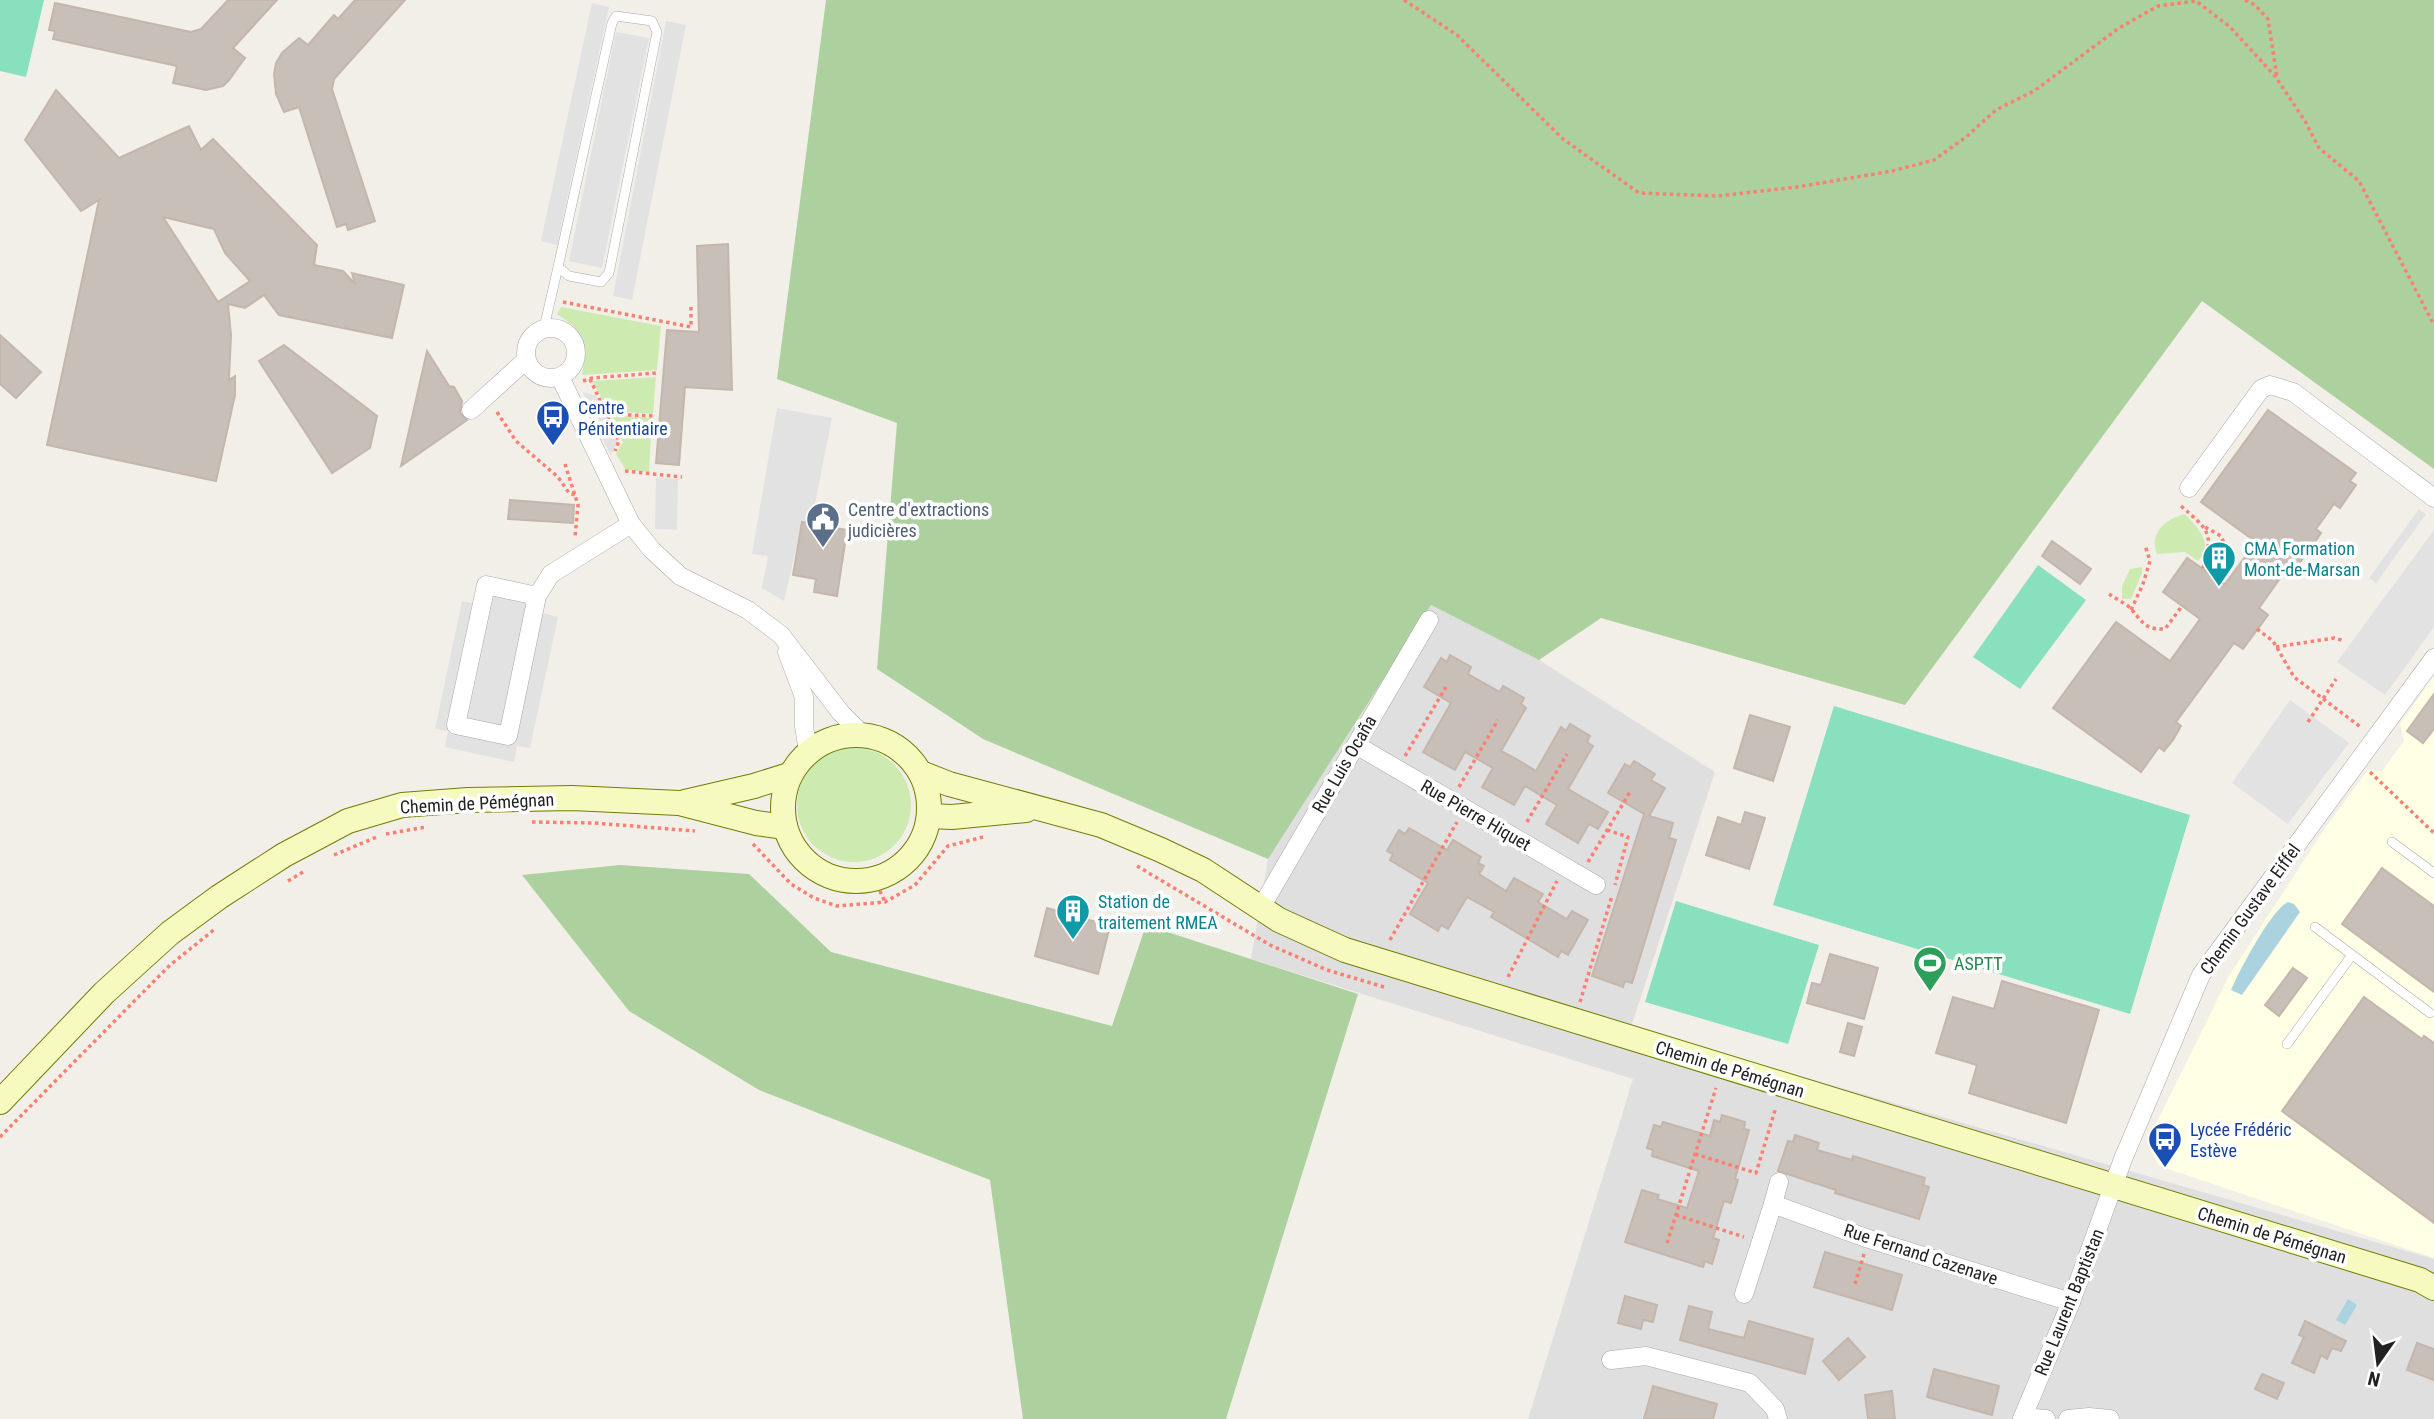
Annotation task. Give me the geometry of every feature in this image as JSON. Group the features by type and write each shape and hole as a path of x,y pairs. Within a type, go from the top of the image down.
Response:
{"street":[{"path":"544,328 561,329 568,334 576,349 573,366 560,376 543,377 536,373 526,360 526,344 530,337 544,328"},
{"path":"471,410 526,360"},
{"path":"560,376 631,524 652,550 680,576 748,610 781,635 841,713 863,735"},
{"path":"2183,495 2261,389 2270,385 2293,392 2434,498"},
{"path":"537,596 486,585 456,725 508,736 537,596 551,575 631,524"},
{"name":"Rue Luis Ocaña","path":"1260,909 1429,620"},
{"path":"781,635 804,697 804,726 808,751"},
{"name":"Chemin Gustave Eiffel","path":"2112,1186 2201,975 2434,658"},
{"path":"863,735 886,741 906,754 921,774 928,794 929,816 923,837 911,856 894,870 874,878 846,880 819,871 797,852 785,827 782,801 789,775 808,751 834,737 863,735"},
{"name":"Rue Pierre Hiquet","path":"1356,745 1456,808 1596,885"},
{"name":"Chemin de Pémégnan","path":"921,774 1101,825 1203,870 1260,909 1312,937 1379,961 2420,1280 2434,1288"},
{"name":"Chemin de Pémégnan","path":"679,803 789,775"},
{"name":"Chemin de Pémégnan","path":"0,1102 104,993 170,933 284,855 348,821 402,805 468,800 572,798 679,803 755,823 785,827"},
{"name":"Chemin de Pémégnan","path":"929,816 952,817 1043,809"},
{"path":"1744,1294 1779,1182"},
{"name":"Rue Laurent Baptistan","path":"2046,1419 2022,1418 2071,1302 2112,1186"},
{"name":"Rue Fernand Cazenave","path":"1773,1204 1869,1239 2071,1302"},
{"path":"1611,1360 1646,1356 1750,1383 1775,1409 1778,1419"},
{"path":"2068,1419 2110,1419"}],"lane":[{"path":"544,328 612,23 616,16 652,21 657,32 609,273 601,282 569,276 558,267"},
{"path":"2392,842 2434,873"},
{"path":"2315,927 2430,1013"},
{"path":"2287,1044 2352,955"}],"path":[{"path":"1404,0 1457,35 1563,139 1639,192 1718,196 1797,187 1892,171 1934,160 1966,137 1996,110 2034,91 2119,28 2158,6 2196,1 2230,26 2278,80 2319,148 2359,181 2434,325"},
{"path":"2166,5 2176,0"},
{"path":"2245,0 2255,5 2268,19 2278,80"},
{"path":"551,300 691,327 691,306"},
{"path":"583,381 656,373"},
{"path":"590,379 620,441 613,454"},
{"path":"488,395 516,441 558,477 569,493 575,495"},
{"path":"607,414 654,416"},
{"path":"565,464 578,505 574,560"},
{"path":"620,467 627,473 681,477"},
{"path":"2183,495 2205,527 2210,547 2203,568 2219,559 2224,543 2221,536 2205,527"},
{"path":"2131,610 2150,561 2145,545"},
{"path":"2109,594 2131,610 2139,621 2154,629 2165,629 2182,606"},
{"path":"2258,629 2276,647 2294,677 2375,738"},
{"path":"2276,647 2334,638 2345,641"},
{"path":"2308,722 2336,679"},
{"path":"1397,770 1446,687"},
{"path":"1379,961 1498,720"},
{"path":"1527,822 1567,754"},
{"path":"2359,760 2434,833"},
{"path":"1579,876 1630,792"},
{"path":"520,822 594,823 695,831"},
{"path":"324,859 382,835 434,825"},
{"path":"1574,1021 1628,837 1607,830"},
{"path":"751,842 791,884 814,898 837,906 885,902 915,885 948,846"},
{"path":"288,881 312,866"},
{"path":"1497,997 1560,875"},
{"path":"874,878 885,902"},
{"path":"0,1137 170,965 221,925"},
{"path":"1667,1243 1716,1088"},
{"path":"1695,1154 1756,1173 1776,1107"},
{"path":"1676,1215 1760,1242"},
{"path":"1855,1284 1869,1239"}],"shaded area":[{"path":"592,3 609,7 557,245 541,241"},
{"path":"666,21 686,25 632,300 613,296"},
{"path":"616,32 649,38 602,268 569,261"},
{"path":"583,392 596,396 618,440 611,455 596,426"},
{"path":"777,408 832,418 811,524 802,523 784,601 762,588 768,556 752,554"},
{"path":"656,478 678,479 677,530 655,529"},
{"path":"2419,509 2426,514 2376,583 2369,578"},
{"path":"2434,530 2434,627 2385,695 2337,662"},
{"path":"482,576 548,590 543,613 558,617 530,748 517,746 514,762 445,747 448,731 435,729 462,601 476,604"},
{"path":"1431,605 1539,660 1715,772 1631,1027 2434,1259 2434,1419 1528,1419 1633,1079 1251,959 1268,859"},
{"path":"2434,676 2434,1258 2159,1166 2147,1142 2229,976 2325,828 2368,770 2382,771 2404,741 2400,724"},
{"path":"2290,700 2349,743 2288,824 2232,783"}],"green space":[{"path":"0,0 44,0 26,77 0,71"},
{"path":"826,0 2434,0 2434,469 2202,301 1905,705 1601,618 1539,660 1431,605 1268,859 983,739 877,669 897,423 777,379"},
{"path":"561,307 661,326 657,370 582,375 585,354 583,339 574,327 557,314"},
{"path":"656,377 653,414 608,411 593,381"},
{"path":"610,415 652,418 649,472 626,470 616,454 623,442"},
{"path":"2185,514 2205,542 2203,555 2198,561 2185,552 2157,554 2155,540 2160,528 2171,519"},
{"path":"2038,565 2086,600 2020,689 1973,657"},
{"path":"2142,567 2131,599 2122,599 2122,586 2130,569"},
{"path":"1834,706 2190,815 2130,1014 1773,905"},
{"path":"854,748 876,752 886,757 902,773 907,783 911,805 907,827 902,837 886,853 876,858 854,862 832,858 822,853 806,837 801,827 797,805 801,783 806,773 822,757 832,752"},
{"path":"620,865 749,874 831,952 1112,1026 1146,925 1358,994 1226,1419 1023,1419 990,1180 759,1090 629,1011 522,875"},
{"path":"1676,901 1819,945 1788,1044 1645,1002"}],"water":[{"path":"2288,902 2294,904 2300,912 2242,995 2231,990 2265,928"},
{"path":"2348,1299 2357,1305 2345,1325 2336,1320"}],"building":[{"path":"228,0 277,0 233,48 245,58 229,80 223,86 206,90 173,83 177,66 53,39 55,31 49,30 55,3 191,32 201,29"},
{"path":"355,0 405,0 334,79 332,89 375,221 348,230 346,224 337,227 299,107 284,112 276,94 274,74 282,53 299,38 308,45 334,15 338,19"},
{"path":"56,90 119,158 189,126 201,150 213,139 317,245 314,265 343,271 355,284 352,273 404,285 392,338 279,315 264,295 245,308 228,304 231,335 229,380 235,376 235,395 216,481 47,445 99,200 81,211 25,140","holes":["163,217 214,229 225,253 250,281 218,302"]},
{"path":"728,244 732,390 685,387 679,465 656,463 667,330 699,332 697,246"},
{"path":"0,335 41,372 16,398 0,384"},
{"path":"284,345 377,416 370,448 332,473 259,361"},
{"path":"427,351 449,386 454,387 462,401 460,413 467,420 401,466"},
{"name":"CMA Formation Mont-de-Marsan","path":"2268,410 2356,473 2350,481 2356,485 2340,508 2334,504 2316,529 2321,533 2311,548 2293,571 2288,567 2259,608 2268,615 2243,649 2234,643 2176,722 2181,726 2173,740 2164,751 2159,747 2141,772 2053,708 2116,622 2170,661 2200,619 2163,592 2187,558 2225,584 2256,542 2201,502"},
{"path":"510,500 574,505 573,523 508,519"},
{"path":"802,522 847,530 837,596 814,592 816,579 793,575"},
{"path":"2052,541 2091,569 2080,584 2042,556"},
{"path":"1450,655 1471,667 1468,674 1500,692 1503,686 1524,698 1521,704 1526,708 1501,751 1536,771 1561,727 1566,731 1570,724 1590,736 1587,742 1593,746 1568,789 1608,812 1598,829 1589,824 1578,843 1546,824 1557,805 1525,786 1514,805 1482,787 1493,768 1465,752 1455,770 1423,752 1451,703 1424,687 1441,658 1447,662"},
{"path":"2434,694 2434,729 2423,743 2407,731"},
{"path":"1750,715 1790,727 1773,781 1734,768"},
{"path":"1634,761 1655,774 1651,780 1665,788 1649,816 1673,823 1669,838 1676,840 1632,983 1625,981 1623,987 1592,976 1644,814 1608,793 1625,764 1630,767"},
{"path":"1745,812 1765,818 1749,869 1706,855 1718,817 1741,825"},
{"path":"1409,828 1447,850 1453,840 1481,857 1478,863 1484,866 1479,874 1506,891 1514,878 1543,894 1538,902 1567,919 1572,911 1588,920 1568,955 1561,951 1558,957 1491,917 1494,912 1467,897 1448,929 1441,925 1438,931 1410,914 1428,883 1390,860 1393,854 1387,851 1399,830 1405,834"},
{"path":"2382,868 2434,906 2434,992 2342,924"},
{"name":"Station de traitement RMEA","path":"1047,908 1110,926 1098,974 1035,956"},
{"path":"1830,954 1878,968 1864,1019 1807,1003 1812,983 1821,985"},
{"path":"2293,968 2307,978 2279,1016 2265,1005"},
{"path":"2002,981 2099,1010 2066,1123 1969,1093 1977,1065 1936,1053 1953,997 1994,1009"},
{"path":"2364,997 2422,1039 2424,1036 2434,1043 2434,1223 2282,1111"},
{"path":"1848,1023 1862,1027 1854,1056 1840,1052"},
{"path":"1722,1115 1745,1122 1744,1129 1749,1130 1731,1203 1724,1201 1713,1238 1719,1240 1712,1264 1705,1261 1703,1267 1625,1242 1642,1190 1659,1195 1657,1199 1687,1208 1699,1171 1652,1156 1653,1150 1647,1148 1654,1125 1661,1127 1663,1122 1710,1136 1714,1120 1720,1122"},
{"path":"1795,1135 1819,1143 1817,1150 1852,1160 1853,1156 1925,1178 1923,1185 1929,1187 1919,1219 1835,1193 1836,1190 1778,1171 1788,1141 1793,1142"},
{"path":"1825,1252 1902,1275 1892,1310 1814,1287"},
{"path":"1625,1296 1657,1305 1653,1322 1643,1320 1641,1329 1618,1323"},
{"path":"1689,1306 1712,1312 1708,1329 1744,1338 1749,1321 1813,1339 1805,1374 1680,1340"},
{"path":"2305,1321 2346,1341 2341,1351 2332,1348 2327,1359 2321,1355 2314,1373 2292,1363 2304,1337 2299,1335"},
{"path":"1848,1338 1865,1357 1839,1380 1823,1361"},
{"path":"2417,1343 2434,1349 2434,1380 2407,1370"},
{"path":"1934,1369 1999,1386 1992,1415 1927,1397"},
{"path":"2262,1374 2284,1383 2277,1399 2255,1389"},
{"path":"1653,1386 1717,1404 1713,1419 1644,1419"},
{"path":"1892,1391 1895,1419 1868,1419 1865,1395"}],"place":[{"name":"Centre Pénitentiaire","path":"553,447"},
{"name":"Centre d'extractions judicières","path":"823,549"},
{"name":"CMA Formation Mont-de-Marsan","path":"2219,588"},
{"name":"Station de traitement RMEA","path":"1073,941"},
{"name":"ASPTT","path":"1930,993"},
{"name":"Lycée Frédéric Estève","path":"2165,1169"}]}
